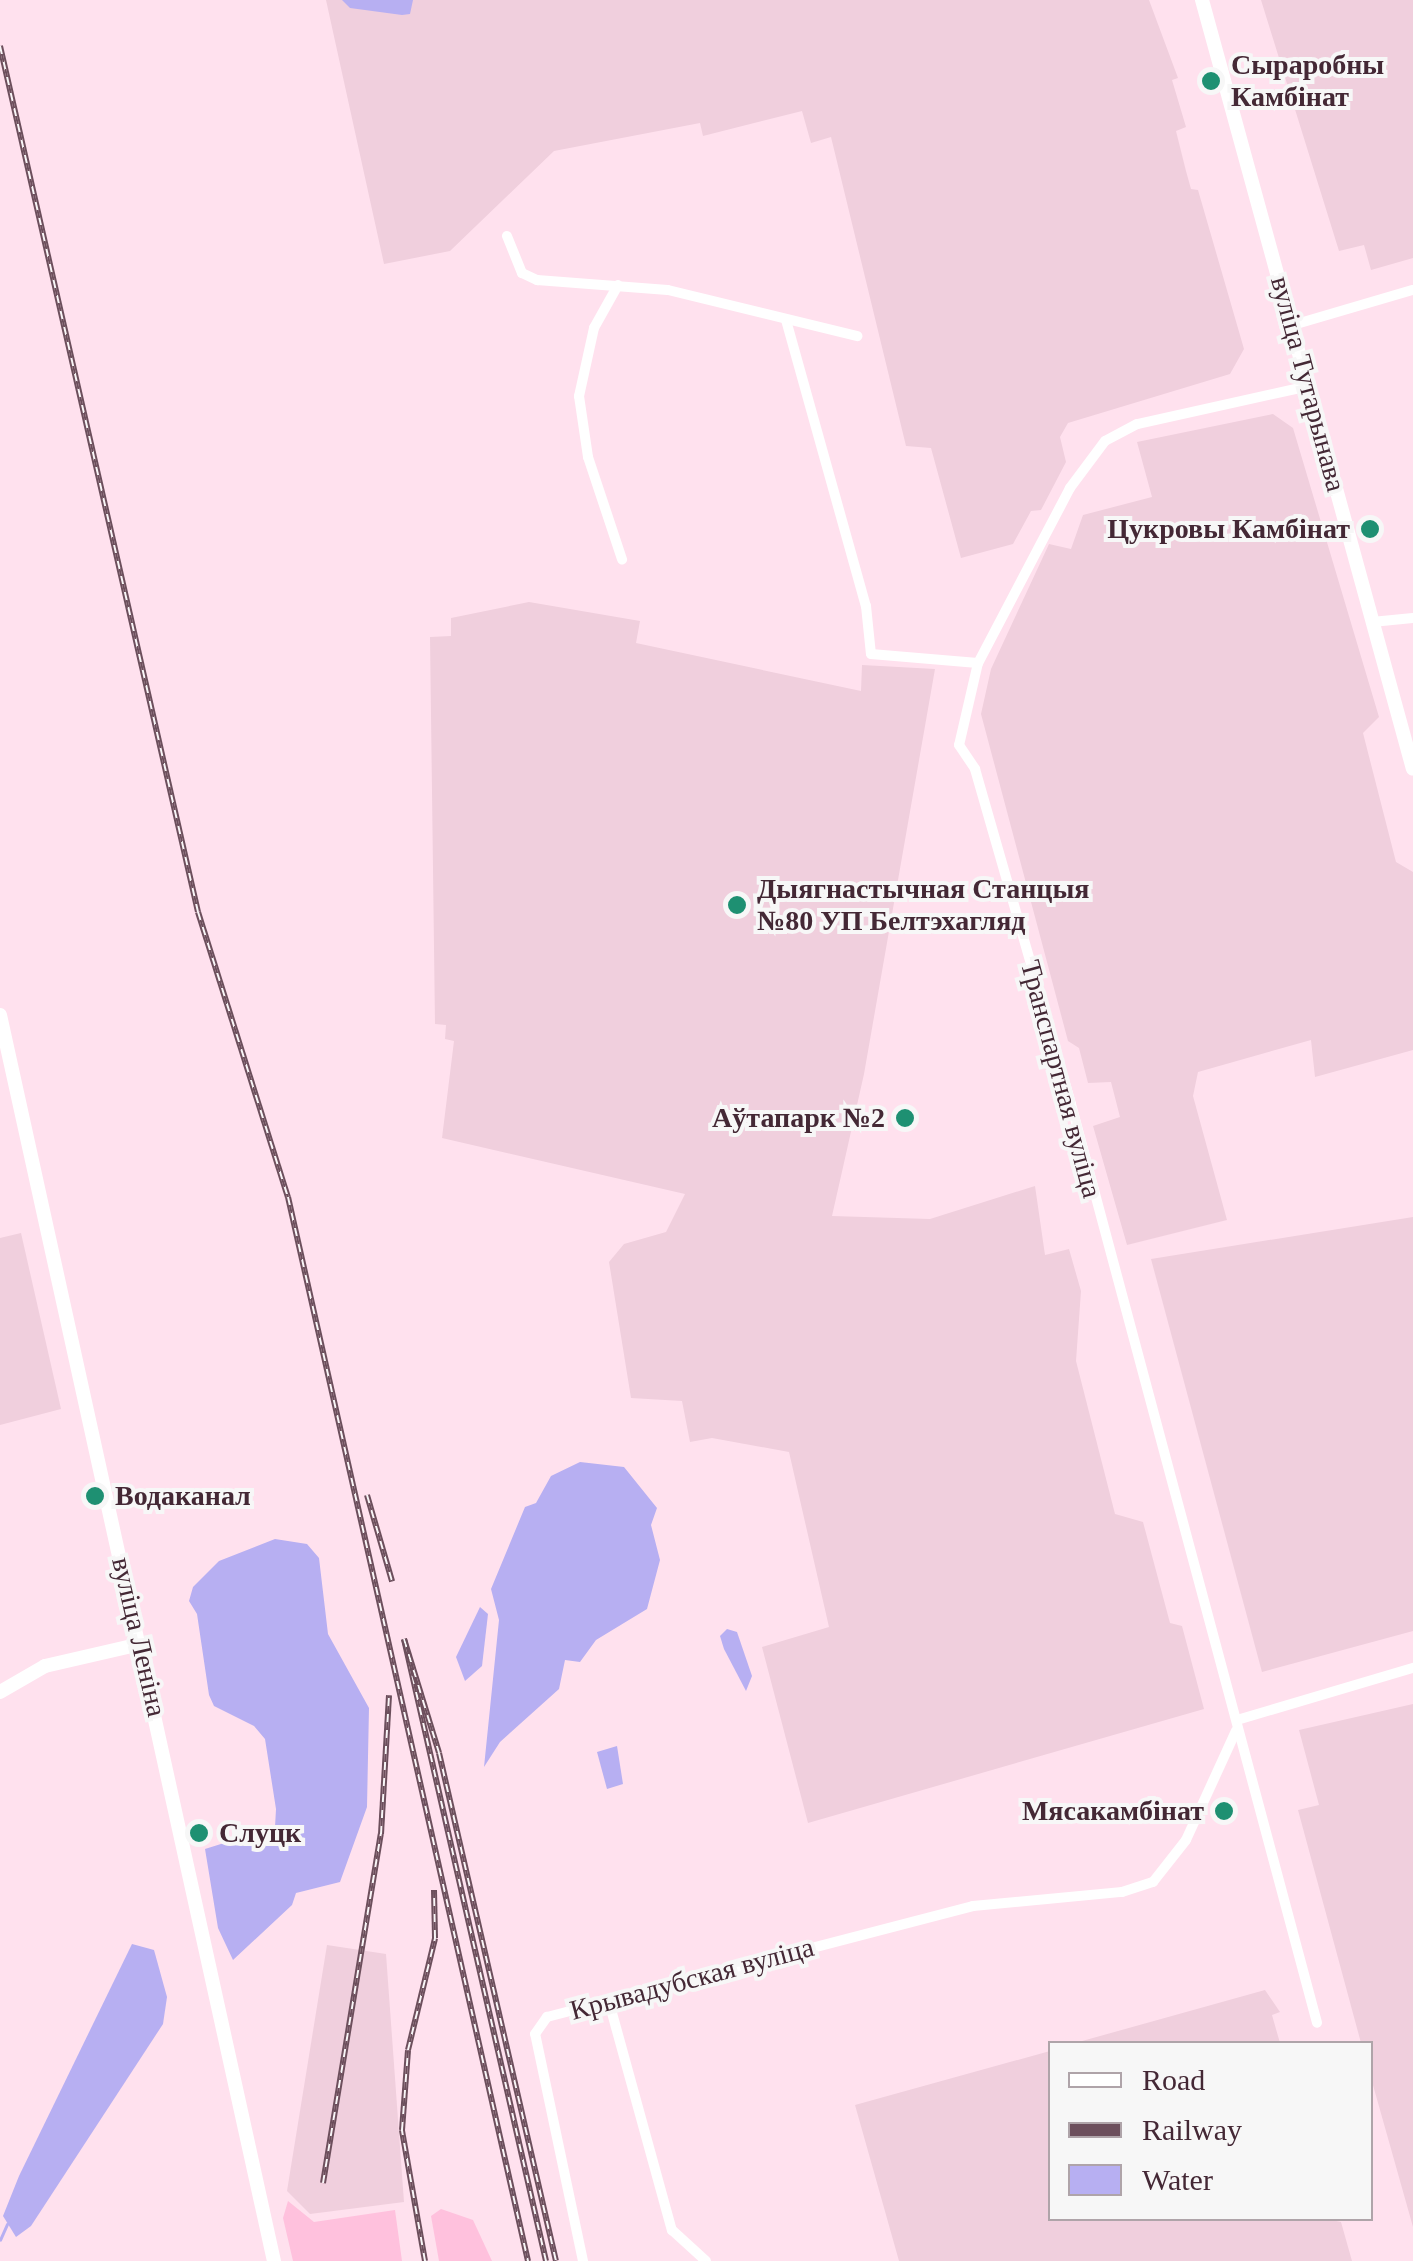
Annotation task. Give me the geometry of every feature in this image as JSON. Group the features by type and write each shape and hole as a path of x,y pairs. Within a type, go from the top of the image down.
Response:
{"main road":[{"name":"вуліца Тутарынава","path":"1202,0 1413,769"},
{"name":"вуліца Леніна","path":"0,1015 274,2261"},
{"path":"0,1692 46,1666 140,1644"}],"street":[{"path":"507,236 522,273 536,280 618,284 857,336"},
{"path":"618,284 594,328 579,396 588,457 622,558"},
{"path":"1293,324 1413,290"},
{"path":"786,320 866,606 872,654 978,663"},
{"name":"Транспартная вуліца","path":"1309,386 1138,424 1105,441 1070,488 978,663 959,745 976,769 1317,2022"},
{"path":"1372,622 1413,618"},
{"path":"1237,1720 1413,1668"},
{"name":"Крывадубская вуліца","path":"582,2261 536,2034 547,2017 973,1906 1122,1892 1163,1875 1227,1759 1237,1720"},
{"path":"609,2002 672,2230 706,2261"}],"shaded area":[{"path":"326,0 1149,0 1178,78 1172,80 1186,127 1176,131 1186,171 1191,189 1198,190 1244,349 1230,374 1068,423 1060,437 1066,462 1041,510 1031,511 1013,544 961,558 931,448 906,446 831,137 811,143 802,111 703,136 700,123 554,151 450,251 384,264"},
{"path":"1261,0 1413,0 1413,258 1371,270 1364,245 1339,251"},
{"path":"1273,414 1293,428 1379,717 1363,733 1396,862 1413,872 1413,1050 1315,1077 1311,1040 1198,1072 1193,1096 1227,1220 1127,1245 1093,1126 1120,1117 1111,1082 1088,1083 1079,1048 1068,1041 981,714 991,669 1049,544 1071,549 1083,515 1152,497 1137,442"},
{"path":"529,602 640,621 636,643 861,691 862,665 935,669 864,1074 832,1216 930,1219 1035,1186 1045,1255 1069,1249 1081,1291 1076,1361 1115,1514 1143,1522 1170,1623 1182,1626 1204,1709 808,1823 762,1647 829,1627 789,1452 712,1438 690,1442 682,1401 631,1398 609,1262 624,1244 666,1232 685,1194 442,1138 454,1041 445,1039 446,1025 435,1024 430,637 451,636 451,618"},
{"path":"1413,1217 1413,1631 1262,1672 1151,1259"},
{"path":"21,1233 61,1409 0,1425 0,1238"},
{"path":"1413,1704 1413,2227 1373,2085 1373,2041 1360,2041 1298,1810 1319,1805 1299,1730"},
{"path":"327,1945 386,1954 404,2202 310,2214 287,2191"},
{"path":"1265,1990 1280,2012 1272,2015 1279,2041 1082,2041"},
{"path":"1048,2052 1048,2221 1336,2221 1341,2222 1352,2261 899,2261 855,2105"},
{"path":"288,2201 314,2222 395,2210 402,2261 293,2261 283,2218"},
{"path":"441,2209 473,2220 492,2261 439,2261 431,2216"}],"water":[{"path":"342,0 413,0 410,14 402,15 350,8"},
{"path":"580,1462 624,1467 657,1508 651,1525 660,1560 647,1609 596,1640 580,1662 565,1660 559,1689 500,1742 484,1767 499,1620 491,1589 525,1507 536,1503 551,1476"},
{"path":"275,1539 307,1544 319,1558 328,1634 369,1708 367,1807 340,1882 296,1893 292,1905 233,1960 218,1928 205,1849 275,1827 276,1809 265,1739 254,1726 214,1706 209,1695 197,1614 189,1601 193,1587 219,1561"},
{"path":"480,1607 488,1614 482,1666 465,1681 456,1657"},
{"path":"727,1629 737,1632 752,1676 746,1691 720,1636"},
{"path":"617,1746 623,1784 607,1789 597,1752"},
{"path":"132,1944 154,1950 167,1997 163,2024 31,2226 16,2237 3,2216"}],"waterway":[{"path":"0,2240 7,2224"}],"railway":[{"path":"0,46 198,912 288,1197 528,2261"},
{"path":"367,1495 392,1581"},
{"path":"546,2261 404,1639 439,1753 556,2261"},
{"path":"323,2183 381,1834 389,1695"},
{"path":"425,2261 402,2130 408,2050 435,1938 434,1890"}],"place":[{"name":"Сыраробны Камбінат","path":"1211,81"},
{"name":"Цукровы Камбінат","path":"1370,529"},
{"name":"Дыягнастычная Станцыя №80 УП Белтэхагляд","path":"737,905"},
{"name":"Аўтапарк №2","path":"905,1118"},
{"name":"Водаканал","path":"95,1496"},
{"name":"Мясакамбінат","path":"1224,1811"},
{"name":"Слуцк","path":"199,1833"}]}
